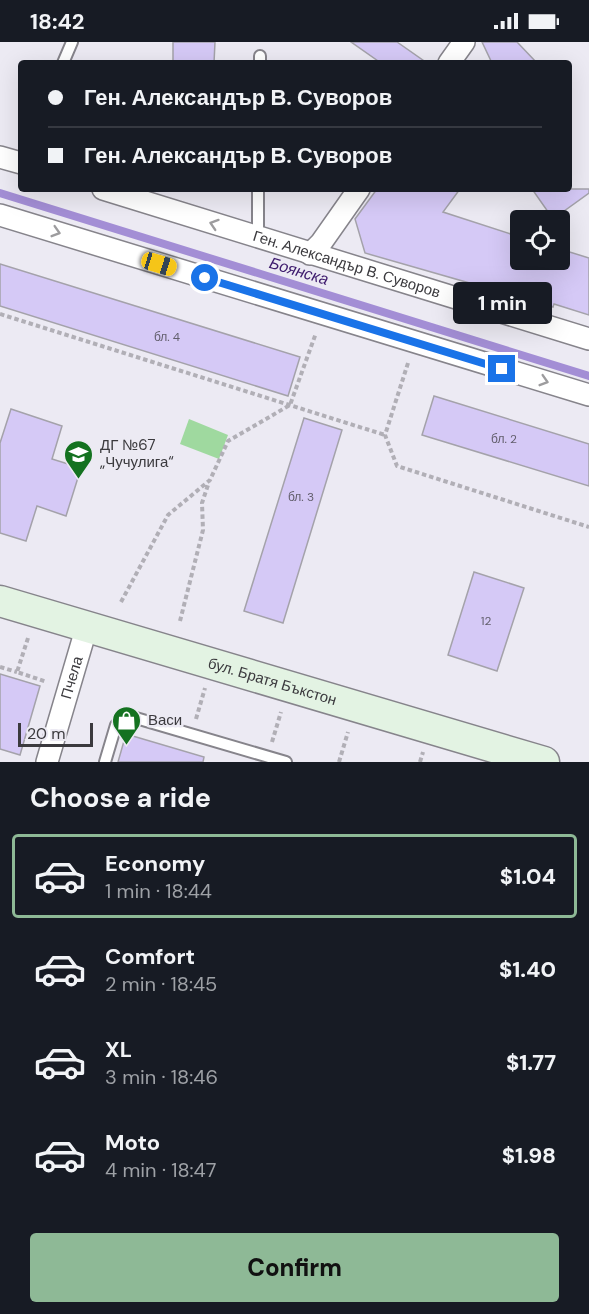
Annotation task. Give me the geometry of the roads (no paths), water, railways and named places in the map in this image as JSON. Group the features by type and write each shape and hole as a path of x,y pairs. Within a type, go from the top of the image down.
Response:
{"street":[{"path":"451,60 464,42"},
{"name":"Ген. Александър В. Суворов","path":"112,192 589,339"},
{"path":"310,254 321,243 357,192"},
{"path":"0,215 589,395"},
{"name":"бул. Братя Бъкстон","path":"0,601 544,762"},
{"name":"Пчела","path":"47,762 87,626"}],"lane":[{"path":"64,60 72,42"},
{"path":"258,192 258,238"},
{"path":"105,762 116,725 129,716 285,762"}],"waterway":[{"name":"Боянска","path":"0,193 589,376"}],"place":[{"name":"ДГ №67 „Чучулига“","path":"79,480"},
{"name":"Васи","path":"127,746"}]}
